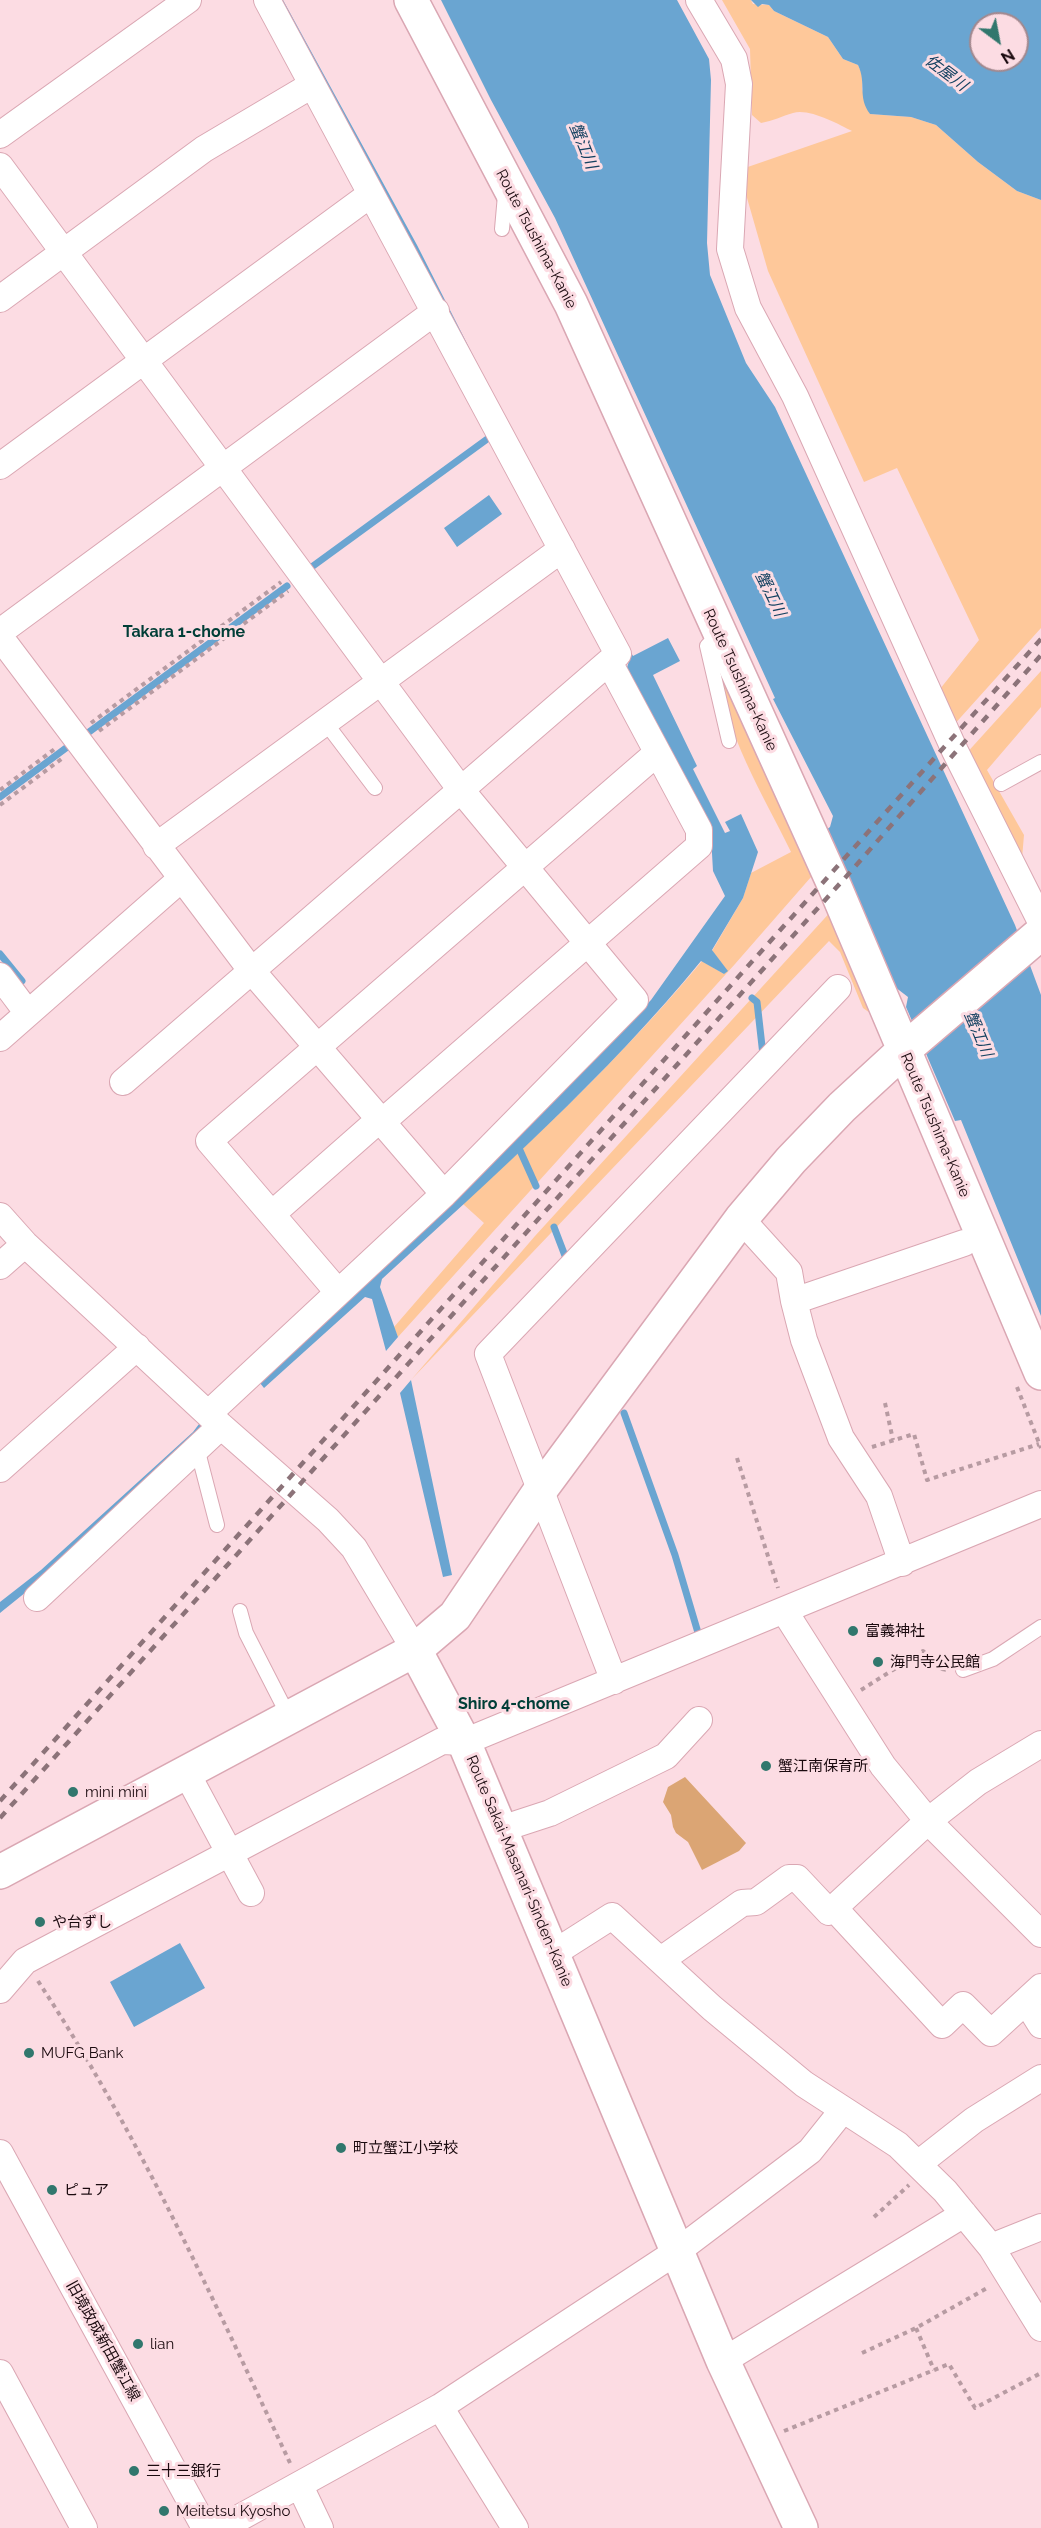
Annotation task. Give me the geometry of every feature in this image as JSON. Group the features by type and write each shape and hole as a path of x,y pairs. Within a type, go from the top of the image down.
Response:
{"main road":[{"name":"Route Tsushima-Kanie","path":"411,0 571,304 719,634 910,1045 1041,1373"},
{"path":"0,1872 415,1650 455,1616 539,1492 741,1219 842,1107 1038,931"},
{"name":"Route Sakai-Masanari-Sinden-Kanie","path":"415,1650 464,1742 679,2250 723,2361 801,2528"}],"street":[{"path":"0,135 188,0"},
{"path":"699,0 734,59 739,84 730,249 748,308 795,396 1038,931"},
{"path":"123,1082 618,654 269,1"},
{"path":"0,299 204,149 312,85"},
{"path":"0,166 461,790 635,1000 444,1194 338,1292 214,1420 197,1448 37,1598"},
{"path":"0,466 371,194"},
{"path":"0,632 436,311"},
{"path":"156,846 562,549"},
{"path":"0,638 251,970 444,1194"},
{"path":"272,1214 699,846 699,830 609,662"},
{"path":"338,1292 209,1141 657,753"},
{"path":"0,1038 181,879"},
{"path":"0,976 27,1012"},
{"path":"614,1681 539,1492 488,1354 838,988"},
{"path":"0,1216 25,1244 214,1420 308,1501 354,1548 415,1650"},
{"path":"741,1219 789,1272 804,1340 841,1438 879,1496 902,1563"},
{"path":"794,1301 964,1242"},
{"path":"0,1266 25,1244"},
{"path":"0,1468 137,1347"},
{"path":"0,1990 25,1961 442,1741 464,1742 785,1612 1041,1504"},
{"path":"785,1612 883,1766 928,1821 1041,1934"},
{"path":"501,1829 550,1813 666,1756 699,1720"},
{"path":"661,1960 742,1903 756,1902 789,1878 796,1878 829,1912 928,1821 978,1782 1041,1744"},
{"path":"186,1772 251,1893"},
{"path":"834,1908 942,2025 963,2005 991,2033 1034,1994 1041,2025"},
{"path":"554,1953 612,1916 731,2023 804,2084 898,2145 921,2167 991,2247 1041,2328"},
{"path":"921,2167 974,2120 1041,2078"},
{"path":"221,2528 440,2407 679,2250 810,2151 842,2110"},
{"name":"旧境政成新田蟹江線","path":"0,2153 205,2528"},
{"path":"723,2361 964,2214"},
{"path":"991,2247 1041,2227"},
{"path":"0,2373 84,2528"},
{"path":"440,2407 515,2528"},
{"path":"300,2486 320,2528"}],"lane":[{"path":"502,229 506,181"},
{"path":"719,634 708,646 729,741"},
{"path":"325,722 375,788"},
{"path":"1001,784 1041,762"},
{"path":"197,1448 217,1525"},
{"path":"240,1611 246,1633 289,1717"},
{"path":"963,1670 993,1659 1041,1627"}],"path":[{"path":"0,790 77,740 301,574"},
{"path":"0,805 77,740 301,574"},
{"path":"885,1403 893,1440"},
{"path":"851,1453 914,1434 927,1480 1039,1444"},
{"path":"737,1458 785,1612"},
{"path":"843,1702 923,1651 942,1669 963,1670"},
{"path":"25,1961 81,2046 188,2246 300,2486"},
{"path":"874,2217 921,2167"},
{"path":"861,2353 916,2328 1009,2276"},
{"path":"916,2328 934,2370"},
{"path":"761,2440 845,2408 949,2364 975,2408 1041,2373"}],"shaded area":[{"path":"722,0 751,0 753,4 769,5 774,11 828,37 843,59 858,65 863,76 862,89 870,114 911,117 936,125 978,162 1017,191 1041,200 1041,628 952,727 936,694 979,640 897,468 864,482 768,271 739,170 852,131 807,113 793,113 761,123 752,115 750,49"},
{"path":"718,667 818,869 735,964 398,1337 394,1327 484,1223 463,1204 587,1087 702,961 724,974 727,970 712,951 743,898 751,873 791,852 736,739 722,692"},
{"path":"1041,671 1041,707 987,770 1024,835 1021,870 964,756"},
{"path":"834,908 880,1020 863,1008 840,952 829,941 411,1380 535,1236"},
{"path":"685,1777 746,1843 739,1851 702,1870 688,1842 676,1833 671,1815 663,1802 668,1787"}],"water":[{"path":"274,0 283,0 417,245 518,444 633,656 668,638 680,661 653,675 697,766 693,769 725,833 730,831 725,822 741,814 758,852 743,898 712,950 728,971 724,974 701,961 627,1045 588,1085 382,1279 380,1287 398,1337 386,1351 372,1299 365,1297 264,1388 260,1383 513,1143 651,1000 725,896 713,871 711,836 625,674 629,661"},
{"name":"蟹江川","path":"441,0 677,0 709,59 711,80 707,243 710,275 746,363 775,407 1015,925 1041,995 1041,1316 961,1120 955,1121 906,1007 908,997 895,987 826,830 830,827 833,816 773,699 775,698 555,218 491,100"},
{"name":"佐屋川","path":"751,0 1041,0 1041,200 1017,191 978,162 936,125 911,117 870,114 864,101 861,72 858,65 843,59 828,37 774,11 769,5 762,4 758,7"},
{"path":"489,495 502,514 457,547 444,528"},
{"path":"411,1380 452,1575 443,1577 400,1393"},
{"path":"202,1420 209,1427 57,1567 0,1613 0,1602 41,1570 193,1432"},
{"path":"180,1943 205,1988 134,2027 110,1982"}],"waterway":[{"path":"313,566 490,437"},
{"path":"89,732 287,586"},
{"path":"0,797 66,748"},
{"path":"0,954 22,981"},
{"path":"752,998 757,1002 763,1055"},
{"path":"518,1146 536,1186"},
{"path":"554,1227 567,1261"},
{"path":"624,1413 675,1555 699,1636"}],"railway":[{"path":"0,1801 1041,639"},
{"path":"0,1818 844,879 1041,655"}],"place":[{"name":"富義神社","path":"853,1631"},
{"name":"海門寺公民館","path":"878,1662"},
{"name":"蟹江南保育所","path":"766,1766"},
{"name":"mini mini","path":"73,1792"},
{"name":"や台ずし","path":"40,1922"},
{"name":"MUFG Bank","path":"29,2053"},
{"name":"町立蟹江小学校","path":"341,2148"},
{"name":"ピュア","path":"52,2190"},
{"name":"lian","path":"138,2344"},
{"name":"三十三銀行","path":"134,2471"},
{"name":"Meitetsu Kyosho","path":"164,2511"}],"district":[{"name":"Takara 1-chome","path":"184,632"},
{"name":"Shiro 4-chome","path":"514,1704"}]}
